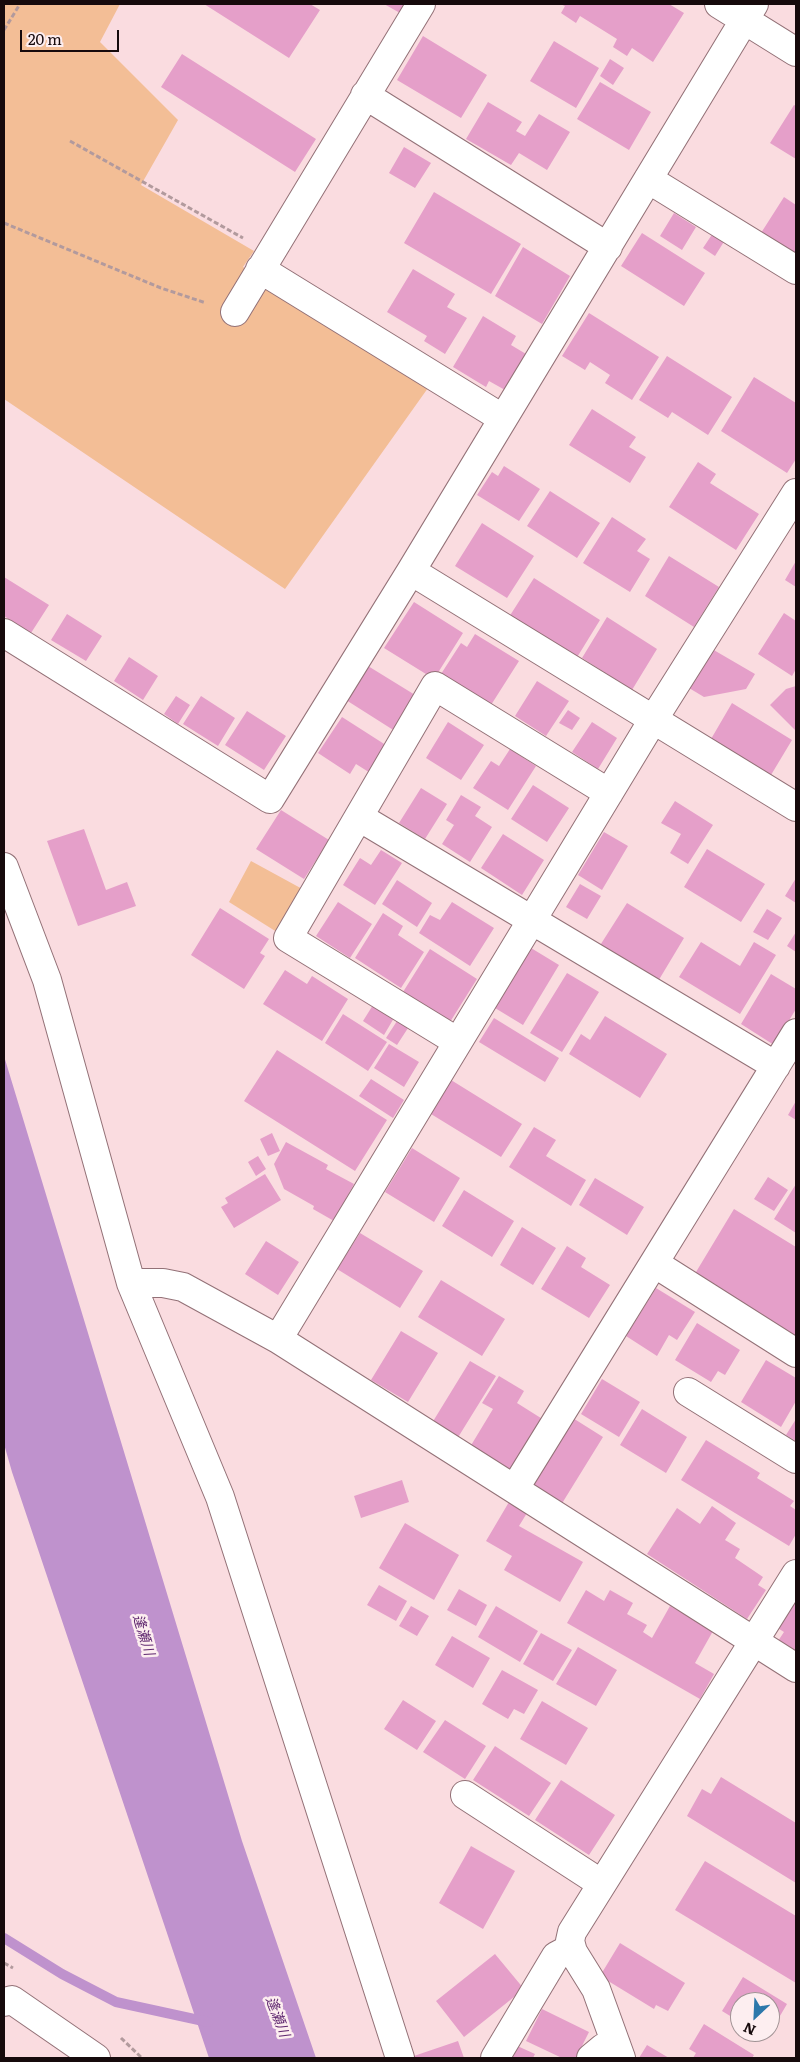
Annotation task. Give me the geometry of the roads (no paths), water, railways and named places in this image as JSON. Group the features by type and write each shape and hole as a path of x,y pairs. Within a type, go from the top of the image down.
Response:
{"street":[{"path":"235,312 421,4"},
{"path":"719,4 749,12 796,52"},
{"path":"4,633 270,799 411,571 749,12"},
{"path":"365,95 608,247"},
{"path":"648,179 796,270"},
{"path":"265,261 502,418"},
{"path":"278,1339 653,720 796,493"},
{"path":"411,571 796,807"},
{"path":"458,1042 288,938 435,686 609,792"},
{"path":"359,817 776,1066"},
{"path":"4,867 47,980 131,1283 220,1497 400,2058"},
{"path":"515,1488 796,1033"},
{"path":"654,1263 796,1352"},
{"path":"131,1283 163,1283 183,1287 278,1339 796,1668"},
{"path":"688,1392 796,1459"},
{"path":"618,2051 596,1988 572,1948 570,1941 575,1924 796,1574"},
{"path":"465,1796 602,1884"},
{"path":"494,2058 552,1960 572,1948"},
{"path":"4,2002 12,2000 96,2058"},
{"path":"591,2058 603,2048 618,2051"}],"water":[{"name":"逢瀬川","path":"4,1056 242,1841 316,2058 209,2058 12,1472 4,1444"}],"waterway":[{"path":"4,1938 62,1974 116,2002 208,2022"}]}
